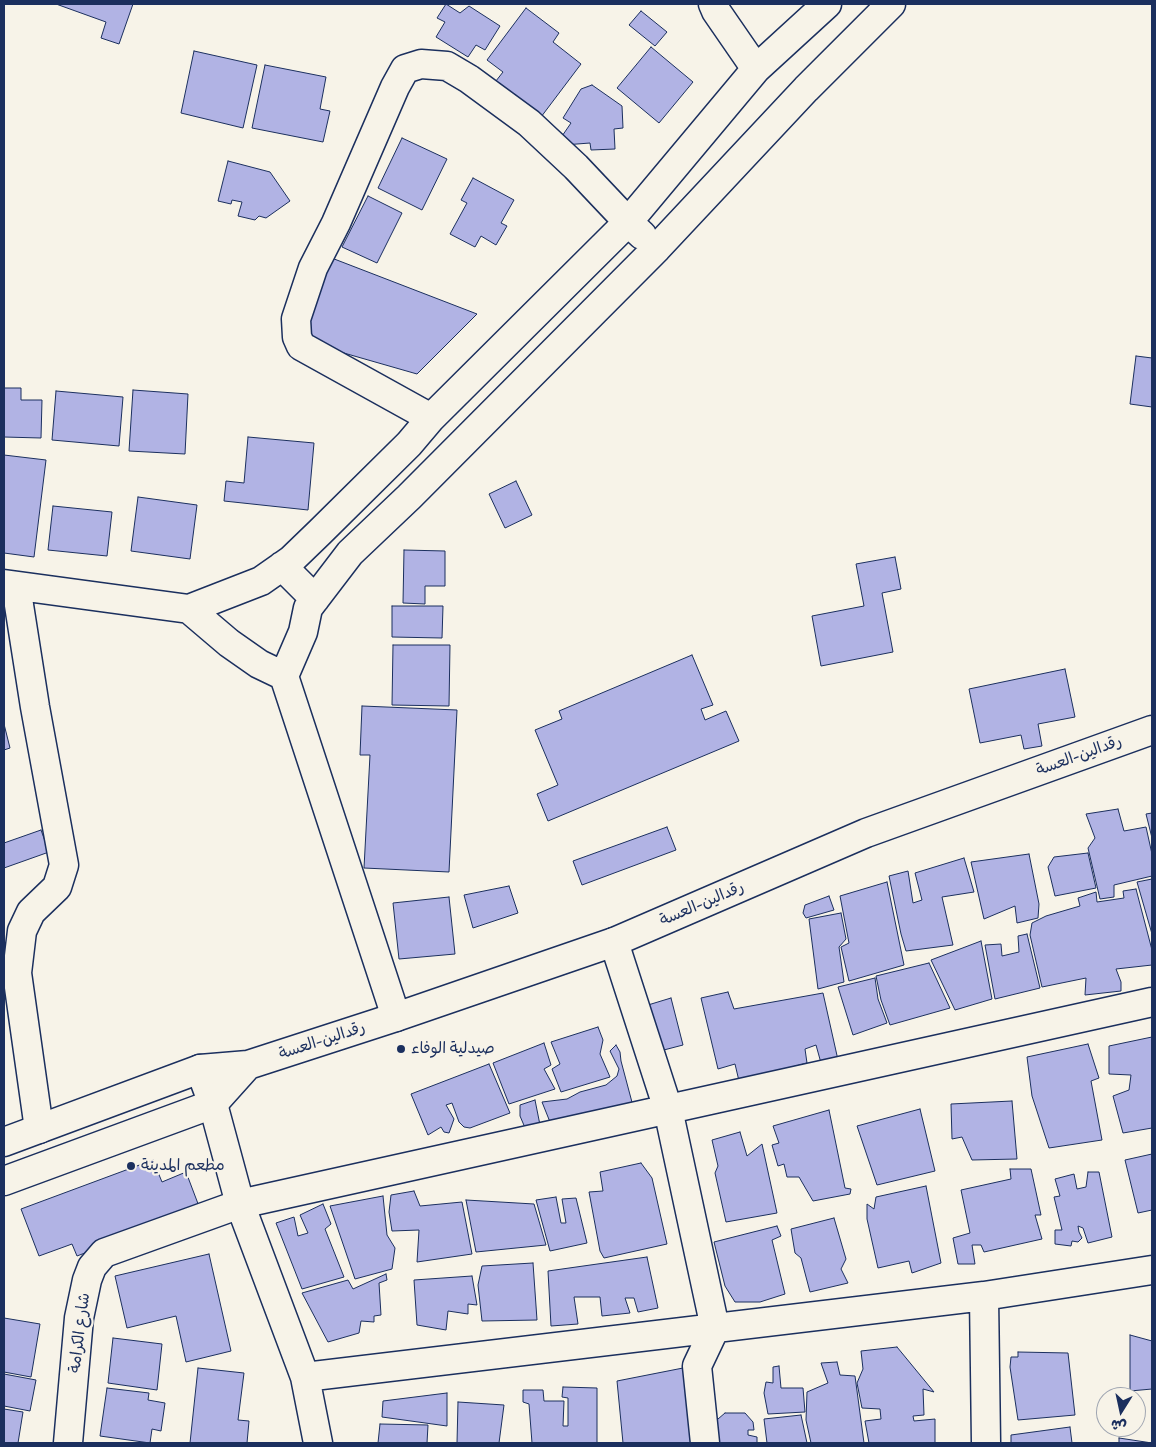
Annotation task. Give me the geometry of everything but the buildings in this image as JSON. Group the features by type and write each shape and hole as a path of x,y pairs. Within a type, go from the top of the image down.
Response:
{"street":[{"path":"713,4 756,69"},
{"path":"39,1129 17,973 22,931 31,912 57,887 64,865 36,707 10,585 189,609 261,581 282,566 320,532 409,444 431,418 628,222 756,69 826,4"},
{"path":"396,1016 284,676 303,632 308,608 350,553 416,490 657,248 806,89 891,4"},
{"path":"431,418 301,346 297,337 296,319 313,268 336,223 395,87 405,69 421,64 448,66 469,79 529,123 576,167 628,222 657,248"},
{"path":"282,566 315,599"},
{"path":"189,609 260,664 284,676"},
{"name":"رقدالين-العسة","path":"4,1142 200,1069 248,1065 614,942 866,833 1152,730"},
{"path":"614,942 668,1109 715,1328 697,1366 704,1443"},
{"name":"شارع الكرامة","path":"68,1443 79,1318 92,1267 104,1253 240,1204 1152,1002"},
{"name":"رقدالين-العسة","path":"4,1180 213,1104 248,1065"},
{"path":"200,1069 213,1104 240,1204 305,1378 318,1443"},
{"path":"305,1378 984,1296 1152,1270"},
{"path":"984,1296 986,1443"}],"place":[{"name":"صيدلية الوفاء","path":"401,1049"},
{"name":"مطعم المدينة","path":"131,1166"}]}
